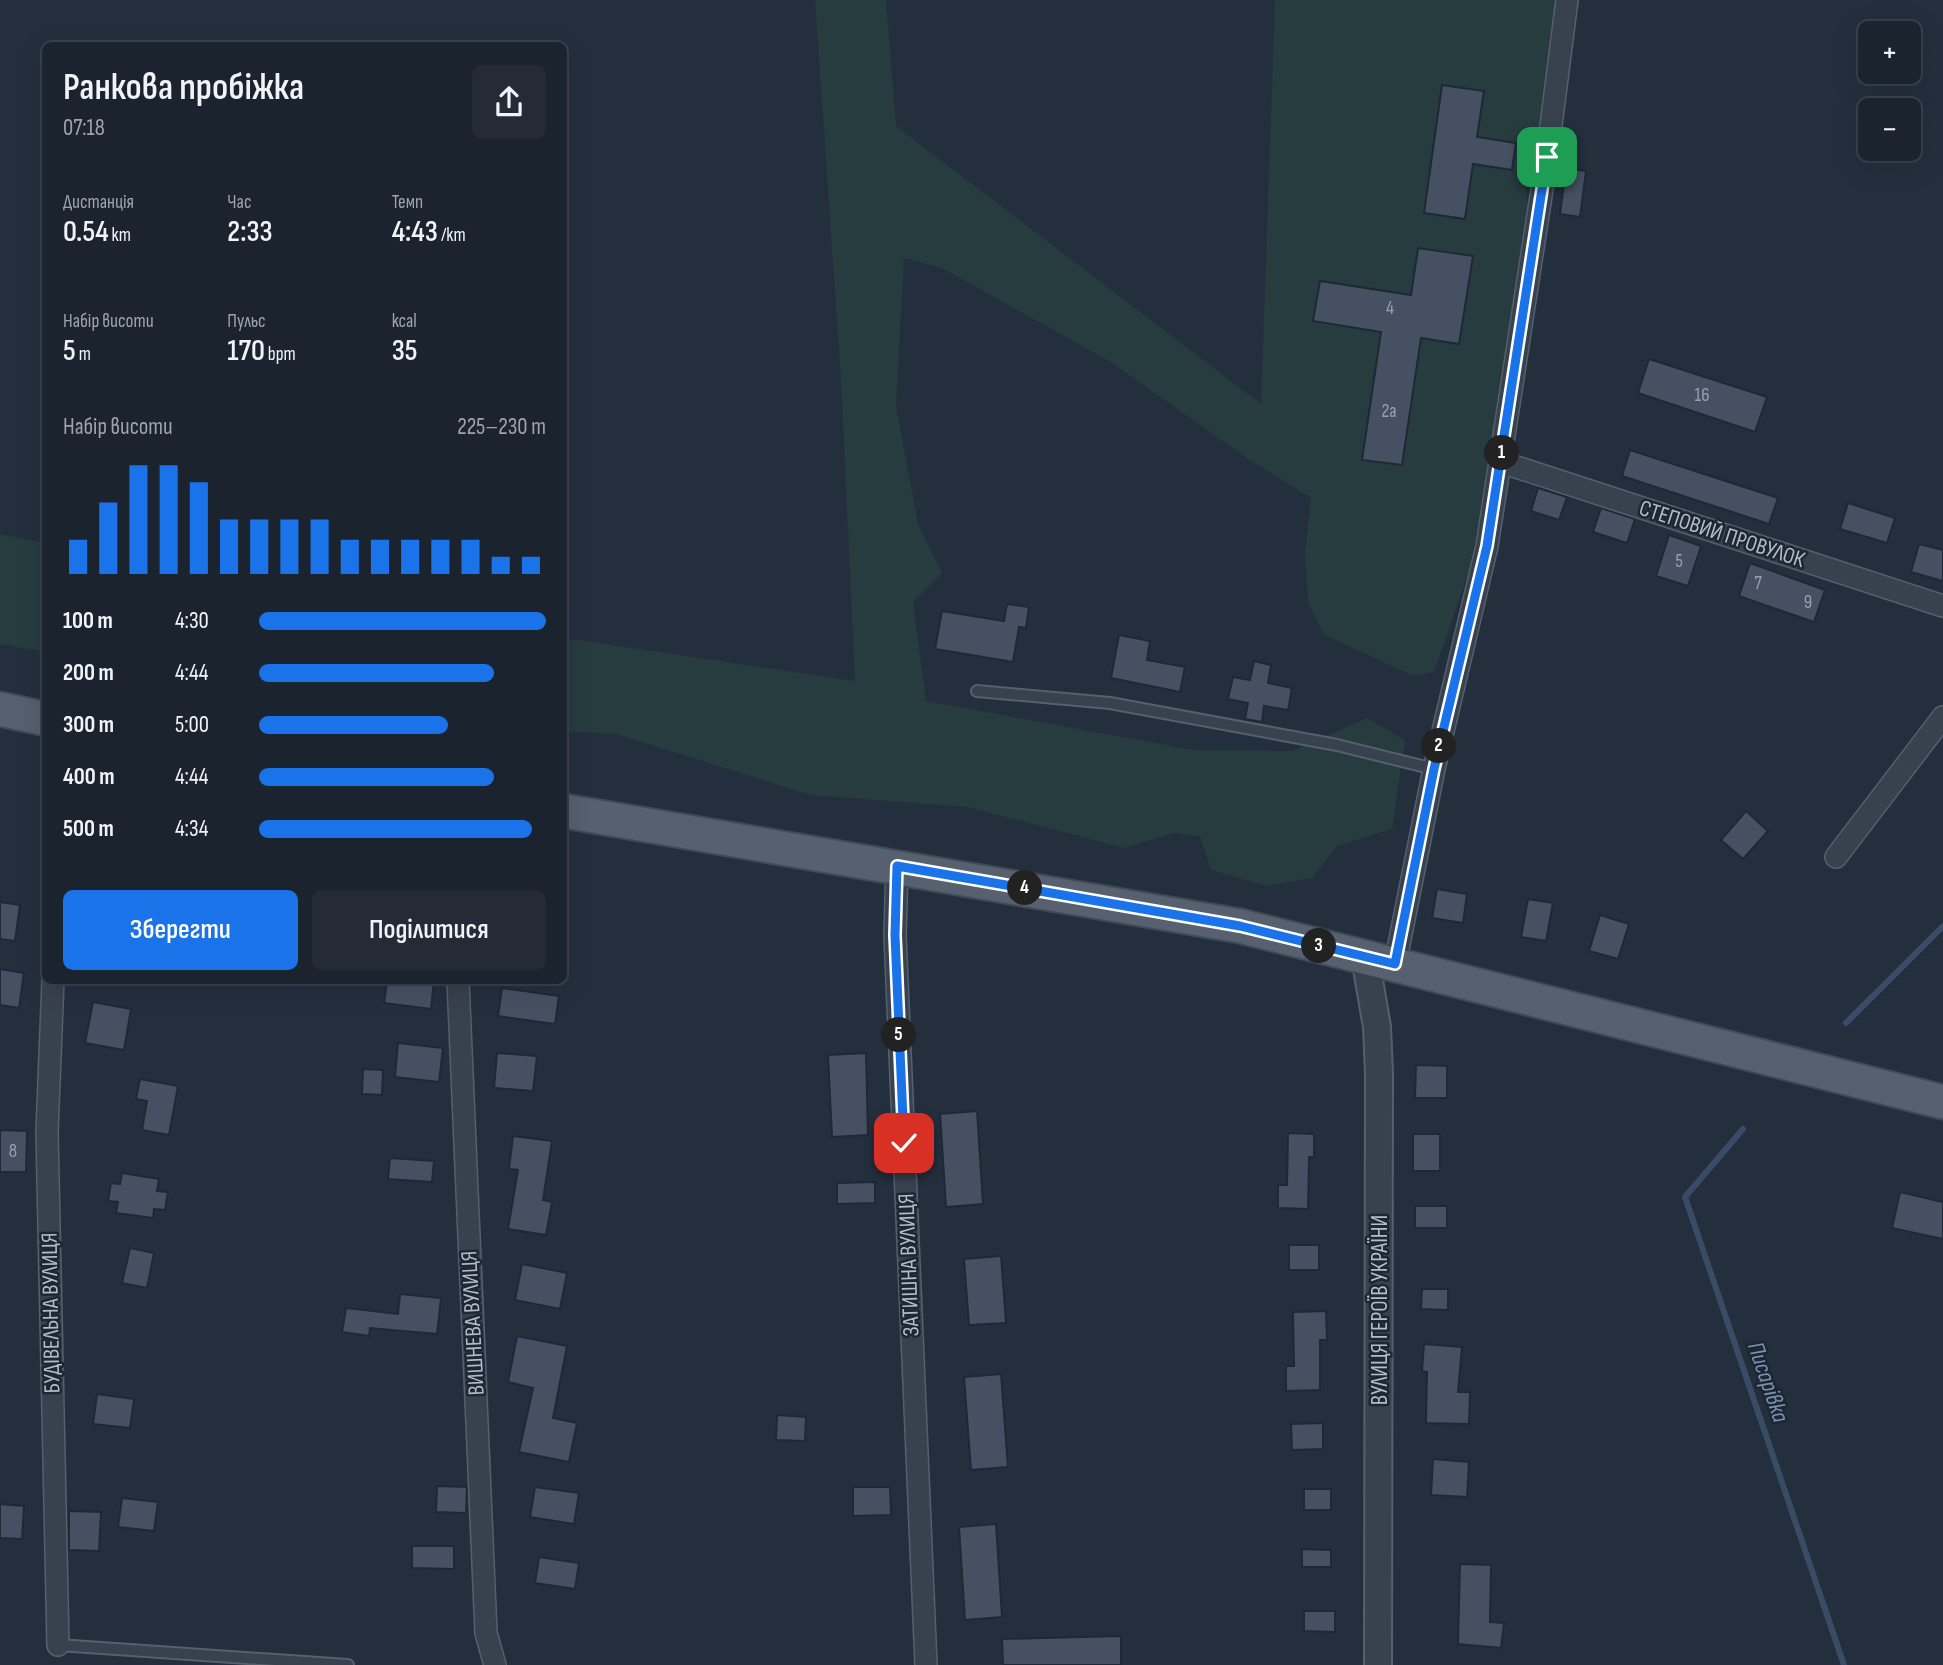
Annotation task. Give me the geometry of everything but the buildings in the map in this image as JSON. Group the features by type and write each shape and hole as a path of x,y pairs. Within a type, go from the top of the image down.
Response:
{"main road":[{"path":"0,709 42,718"},
{"path":"567,811 1240,926 1943,1102"}],"street":[{"path":"1380,960 1434,769 1487,546 1547,157 1567,0"},
{"name":"СТЕПОВИЙ ПРОВУЛОК","path":"1501,462 1943,606"},
{"path":"1836,858 1943,717"},
{"name":"ЗАТИШНА ВУЛИЦЯ","path":"897,866 895,935 926,1665"},
{"name":"ВУЛИЦЯ ГЕРОЇВ УКРАЇНИ","path":"1378,1665 1377,1027 1380,960"},
{"name":"БУДІВЕЛЬНА ВУЛИЦЯ","path":"53,984 47,1132 58,1645"},
{"name":"ВИШНЕВА ВУЛИЦЯ","path":"458,984 486,1633 495,1665"}],"lane":[{"path":"976,691 1110,703 1336,745 1434,769"},
{"path":"58,1645 348,1665"}],"green space":[{"path":"815,0 886,0 896,126 1261,404 1275,0 1557,0 1540,125 1531,149 1526,188 1530,221 1471,565 1434,672 1413,676 1323,634 1308,602 1305,554 1311,498 1248,459 1111,362 942,268 904,258 896,406 918,524 942,573 913,602 926,701 1194,750 1293,751 1367,718 1405,740 1392,829 1337,846 1312,878 1267,886 1211,870 1200,836 1173,833 1125,848 967,807 811,795 616,734 567,731 567,638 855,681 841,379"},
{"path":"0,534 42,542 42,651 0,644"}],"waterway":[{"name":"Писарівка","path":"1846,1023 1943,926"},
{"name":"Писарівка","path":"1743,1129 1685,1197 1844,1665"}],"route":[{"path":"904,1143 895,935 897,866 1240,926 1395,964 1434,769 1487,546 1547,157"}]}
